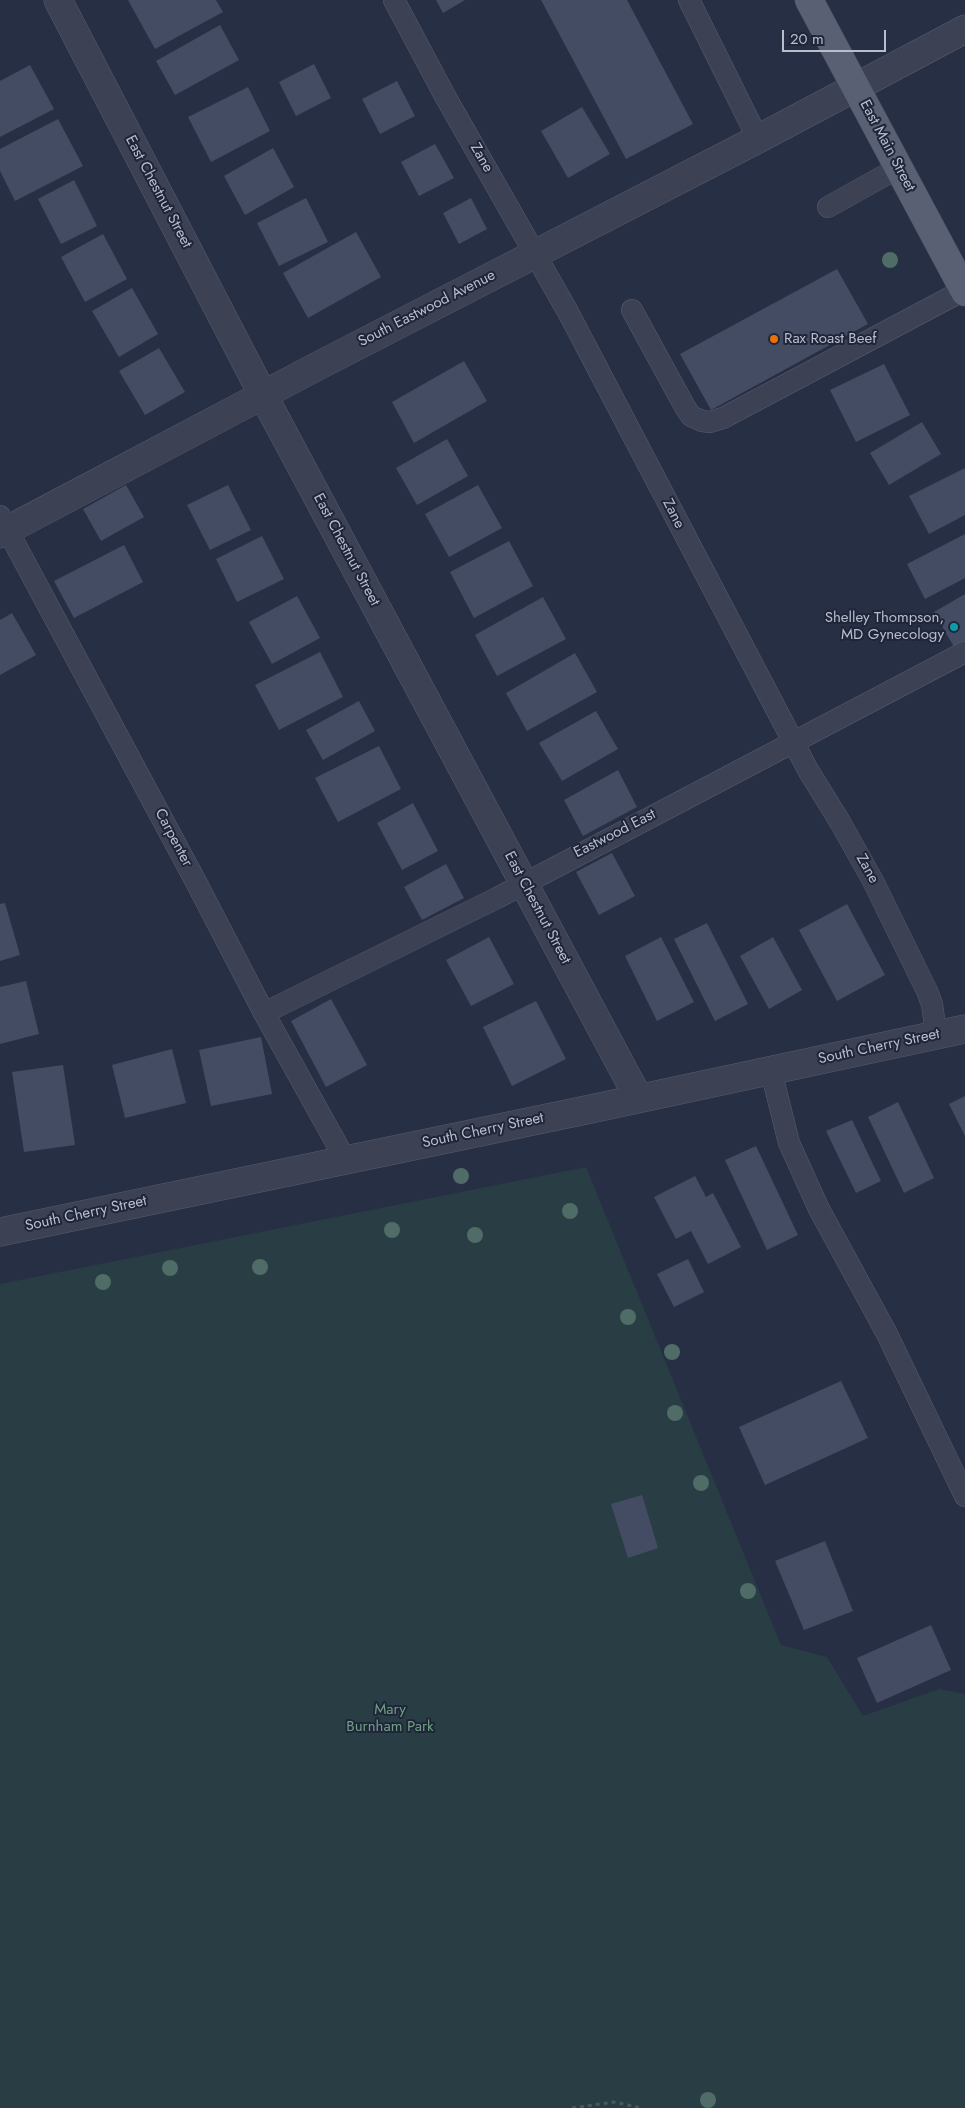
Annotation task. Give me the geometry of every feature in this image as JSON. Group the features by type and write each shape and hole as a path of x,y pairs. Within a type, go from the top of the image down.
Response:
{"main road":[{"name":"East Main Street","path":"809,0 965,291"}],"street":[{"name":"East Chestnut Street","path":"58,0 263,395 639,1099"},
{"name":"South Eastwood Avenue","path":"2,527 263,395 758,139 854,86 965,29"},
{"name":"South Cherry Street","path":"0,1232 965,1029"}],"lane":[{"name":"Zane","path":"394,0 445,96 535,253 808,770 840,822 905,943 932,1004 936,1034"},
{"path":"689,0 758,139"},
{"path":"828,206 898,168"},
{"path":"632,310 684,407 692,416 702,422 710,422 723,418 965,291"},
{"name":"Carpenter","path":"2,527 192,873 264,1013 345,1159"},
{"name":"Eastwood East","path":"264,1013 497,898 524,882 965,652"},
{"path":"771,1071 789,1143 819,1209 887,1334 965,1496"}],"path":[{"path":"572,2108 614,2102 640,2108"}],"green space":[{"name":"Mary Burnham Park","path":"586,1167 781,1645 827,1657 863,1716 939,1689 965,1694 965,2108 0,2108 0,1284"}],"building":[{"path":"128,0 216,0 223,12 155,49"},
{"path":"436,0 465,0 443,13"},
{"path":"541,0 627,0 693,124 626,159"},
{"path":"220,25 239,60 175,95 156,61"},
{"path":"314,64 331,98 296,116 279,82"},
{"path":"30,65 54,109 0,137 0,81"},
{"path":"397,81 415,116 380,134 362,99"},
{"path":"248,87 270,131 211,162 188,117"},
{"path":"582,107 610,154 568,178 541,131"},
{"path":"58,119 83,166 15,201 0,171 0,149"},
{"path":"435,144 454,178 419,196 401,162"},
{"path":"273,148 294,187 245,215 224,176"},
{"path":"74,180 97,226 61,244 38,199"},
{"path":"306,198 328,242 279,266 257,223"},
{"path":"471,198 487,229 459,244 443,213"},
{"path":"356,232 381,277 308,318 283,273"},
{"path":"103,234 127,279 85,302 61,257"},
{"name":"Rax Roast Beef","path":"837,269 868,324 711,410 680,354"},
{"path":"132,288 158,334 119,357 92,311"},
{"path":"159,348 185,392 145,415 119,371"},
{"path":"464,361 487,401 414,443 392,402"},
{"path":"884,364 910,415 856,442 830,390"},
{"path":"922,422 941,454 889,485 870,453"},
{"path":"447,439 468,476 417,505 396,468"},
{"path":"965,468 965,515 929,534 909,496"},
{"path":"126,485 144,517 101,541 83,509"},
{"path":"228,485 251,530 210,550 187,505"},
{"path":"478,485 502,528 449,557 425,514"},
{"path":"965,534 965,578 925,599 907,564"},
{"path":"262,536 284,579 237,602 216,559"},
{"path":"509,541 533,586 474,618 450,572"},
{"path":"124,545 143,582 74,618 54,581"},
{"name":"Shelley Thompson, MD Gynecology","path":"965,594 965,641 954,647 934,612"},
{"path":"297,596 320,638 272,664 249,622"},
{"path":"543,597 566,639 497,676 475,635"},
{"path":"12,613 36,655 0,675 0,620"},
{"path":"320,652 343,697 279,730 255,685"},
{"path":"575,653 597,692 527,731 506,693"},
{"path":"359,701 375,731 323,760 306,730"},
{"path":"596,711 618,749 562,781 539,743"},
{"path":"379,746 401,789 338,822 315,778"},
{"path":"618,770 637,807 583,836 564,800"},
{"path":"413,803 438,851 402,870 377,823"},
{"path":"612,853 635,896 599,915 576,872"},
{"path":"446,864 464,898 422,920 404,887"},
{"path":"5,903 20,955 0,961 0,904"},
{"path":"847,904 885,975 837,1001 799,930"},
{"path":"707,923 748,1004 715,1021 674,939"},
{"path":"489,937 514,984 471,1006 446,960"},
{"path":"661,937 694,1002 657,1021 625,956"},
{"path":"773,937 802,990 769,1009 740,956"},
{"path":"26,981 39,1034 0,1044 0,987"},
{"path":"331,999 367,1065 326,1087 291,1021"},
{"path":"536,1001 566,1059 512,1086 483,1027"},
{"path":"261,1037 272,1094 211,1106 199,1050"},
{"path":"172,1049 186,1103 125,1118 112,1065"},
{"path":"63,1065 75,1145 24,1152 12,1072"},
{"path":"965,1096 965,1136 949,1104"},
{"path":"898,1102 934,1178 904,1193 868,1117"},
{"path":"852,1120 881,1181 856,1193 826,1131"},
{"path":"756,1146 798,1235 767,1250 725,1160"},
{"path":"695,1176 706,1197 713,1193 741,1247 708,1264 691,1231 676,1239 654,1197"},
{"path":"688,1259 704,1292 674,1307 657,1274"},
{"path":"841,1381 868,1438 765,1485 739,1427"},
{"path":"642,1495 658,1548 628,1558 611,1504"},
{"path":"825,1541 853,1611 804,1630 775,1561"},
{"path":"931,1625 951,1670 877,1703 857,1658"}],"place":[{"name":"Rax Roast Beef","path":"774,339"},
{"name":"Shelley Thompson, MD Gynecology","path":"954,627"}]}
